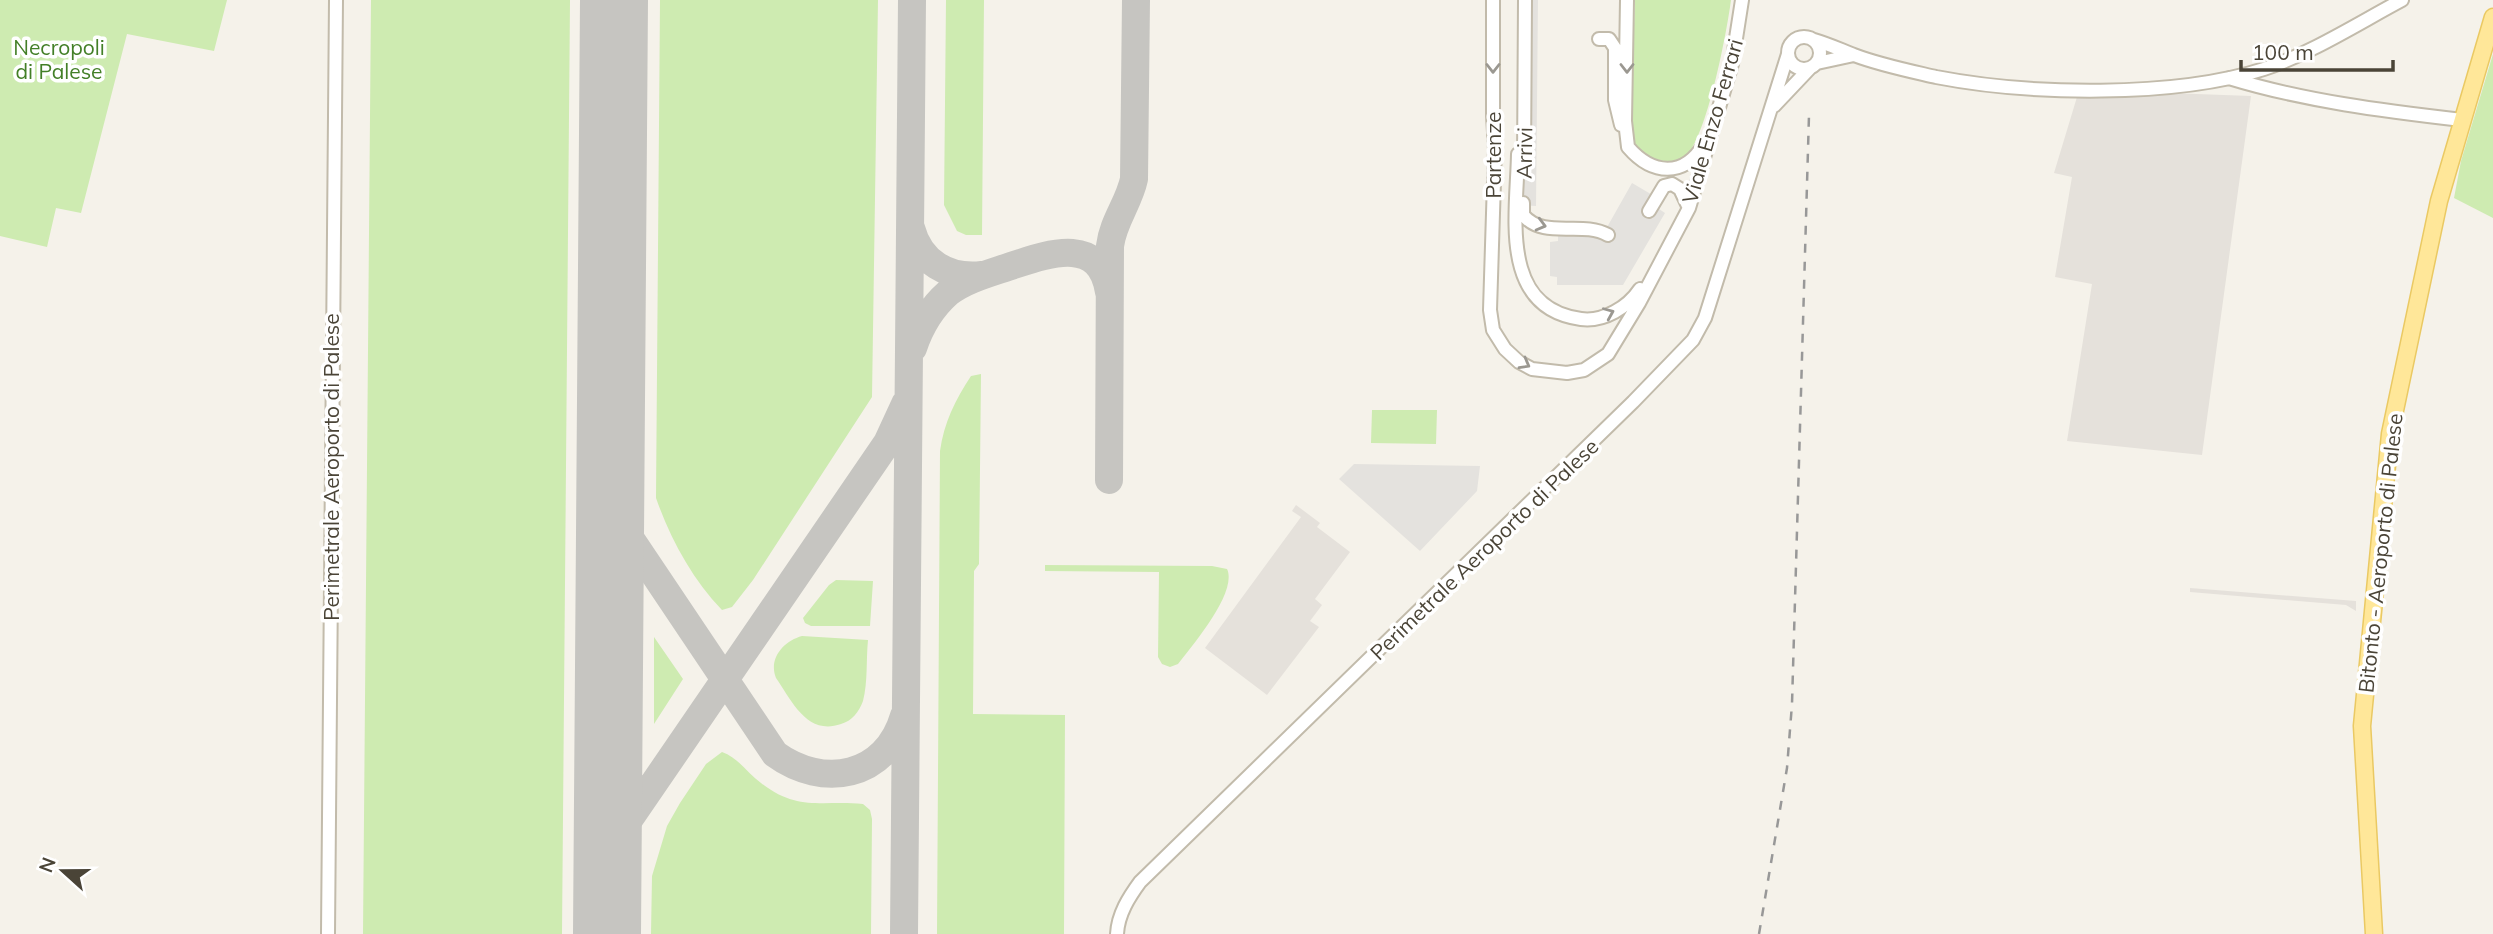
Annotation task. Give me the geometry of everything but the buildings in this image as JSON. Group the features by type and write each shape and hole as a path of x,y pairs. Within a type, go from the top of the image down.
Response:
{"main road":[{"name":"Bitonto - Aeroporto di Palese","path":"2374,934 2362,726 2390,434 2439,201 2493,17"}],"street":[{"name":"Perimetrale Aeroporto di Palese","path":"328,934 336,0"},
{"name":"Partenze","path":"1493,0 1495,149 1490,310 1493,330 1505,349 1519,362 1532,369 1550,373 1584,370 1608,354 1673,239"},
{"name":"Arrivi","path":"1525,0 1523,215 1530,222 1543,227 1594,229 1608,235"},
{"path":"1626,138 1627,0"},
{"name":"Viale Enzo Ferrari","path":"1673,239 1689,208 1714,127 1731,64 1742,0"},
{"path":"1854,55 1813,66 1796,67 1788,54 1790,45 1797,38 1806,37 1854,55 1936,77 2046,88 2179,85 2229,78 2301,54 2402,0"},
{"path":"1600,39 1609,39 1615,48 1615,100 1628,147 1636,156 1647,164 1665,170 1675,168 1693,160 1714,127"},
{"path":"1813,66 1821,53 1814,40"},
{"name":"Perimetrale Aeroporto di Palese","path":"1117,934 1127,899 1140,882 1460,572 1693,340 1705,318 1788,54"},
{"name":"Perimetrale Aeroporto di Palese","path":"1770,111 1780,97 1813,66"},
{"path":"2229,78 2286,93 2390,112 2462,120"},
{"name":"Arrivi","path":"1518,154 1517,241 1521,275 1538,301 1565,316 1584,320 1617,311 1633,298 1673,239"},
{"path":"1649,211 1664,186 1672,184 1680,189 1689,208"}],"shaded area":[{"path":"1518,0 1538,0 1536,206 1520,205"},
{"path":"2169,93 2251,96 2202,455 2067,441 2092,284 2055,277 2072,177 2054,173 2077,97"},
{"path":"1632,183 1661,200 1659,209 1665,213 1623,285 1557,285 1557,277 1550,276 1550,242 1558,241 1558,233 1606,229"},
{"path":"1354,464 1480,466 1477,491 1420,551 1339,479"},
{"path":"1296,505 1320,523 1317,527 1350,552 1315,599 1322,605 1310,621 1319,627 1267,695 1205,648 1301,517 1292,511"},
{"path":"2190,588 2356,601 2356,611 2346,605 2190,592"}],"green space":[{"name":"Necropoli di Palese","path":"0,0 227,0 214,51 127,34 81,213 56,208 47,247 0,236"},
{"path":"371,0 570,0 562,934 363,934"},
{"path":"660,0 878,0 872,397 753,580 732,607 722,610 683,557 656,498"},
{"path":"946,0 984,0 982,235 966,235 957,231 944,205"},
{"path":"1635,0 1731,0 1715,83 1701,129 1685,157 1674,162 1654,163 1633,145 1630,127"},
{"path":"2493,54 2493,218 2454,198 2461,161"},
{"path":"981,374 979,564 974,571 973,714 1065,715 1064,934 937,934 940,451 947,421 960,394 971,376"},
{"path":"1372,410 1437,410 1436,444 1371,443"},
{"path":"1045,565 1212,566 1227,569 1229,579 1220,604 1203,632 1178,664 1170,667 1162,664 1158,657 1159,572 1045,571"},
{"path":"836,580 873,581 870,626 811,626 805,623 803,618"},
{"path":"802,636 868,640 863,701 849,721 829,726 810,721 795,706 776,678 774,664 779,651 795,638"},
{"path":"654,637 683,679 654,724"},
{"path":"722,752 733,758 761,783 787,798 811,803 863,804 870,810 871,934 651,934 652,876 667,826 706,764"}],"taxiway":[{"path":"904,934 912,0"},
{"path":"1109,480 1110,246 1114,228 1134,179 1136,0"},
{"path":"911,228 921,250 937,266 958,274 982,275"},
{"path":"913,348 927,318 948,293 976,278 1038,258 1054,254 1083,255 1095,262 1104,273 1109,292"},
{"path":"607,872 616,839 887,443 905,404"},
{"path":"610,483 613,502 624,529 775,754 813,772 832,774 851,771 868,764 883,753 895,737 904,716"},
{"path":"609,588 625,567 636,566 651,570"},
{"path":"608,768 614,783 623,791 635,793 650,787"}],"runway":[{"path":"607,934 614,0"}],"railway":[{"path":"1759,934 1787,768 1792,704 1809,115"}]}
